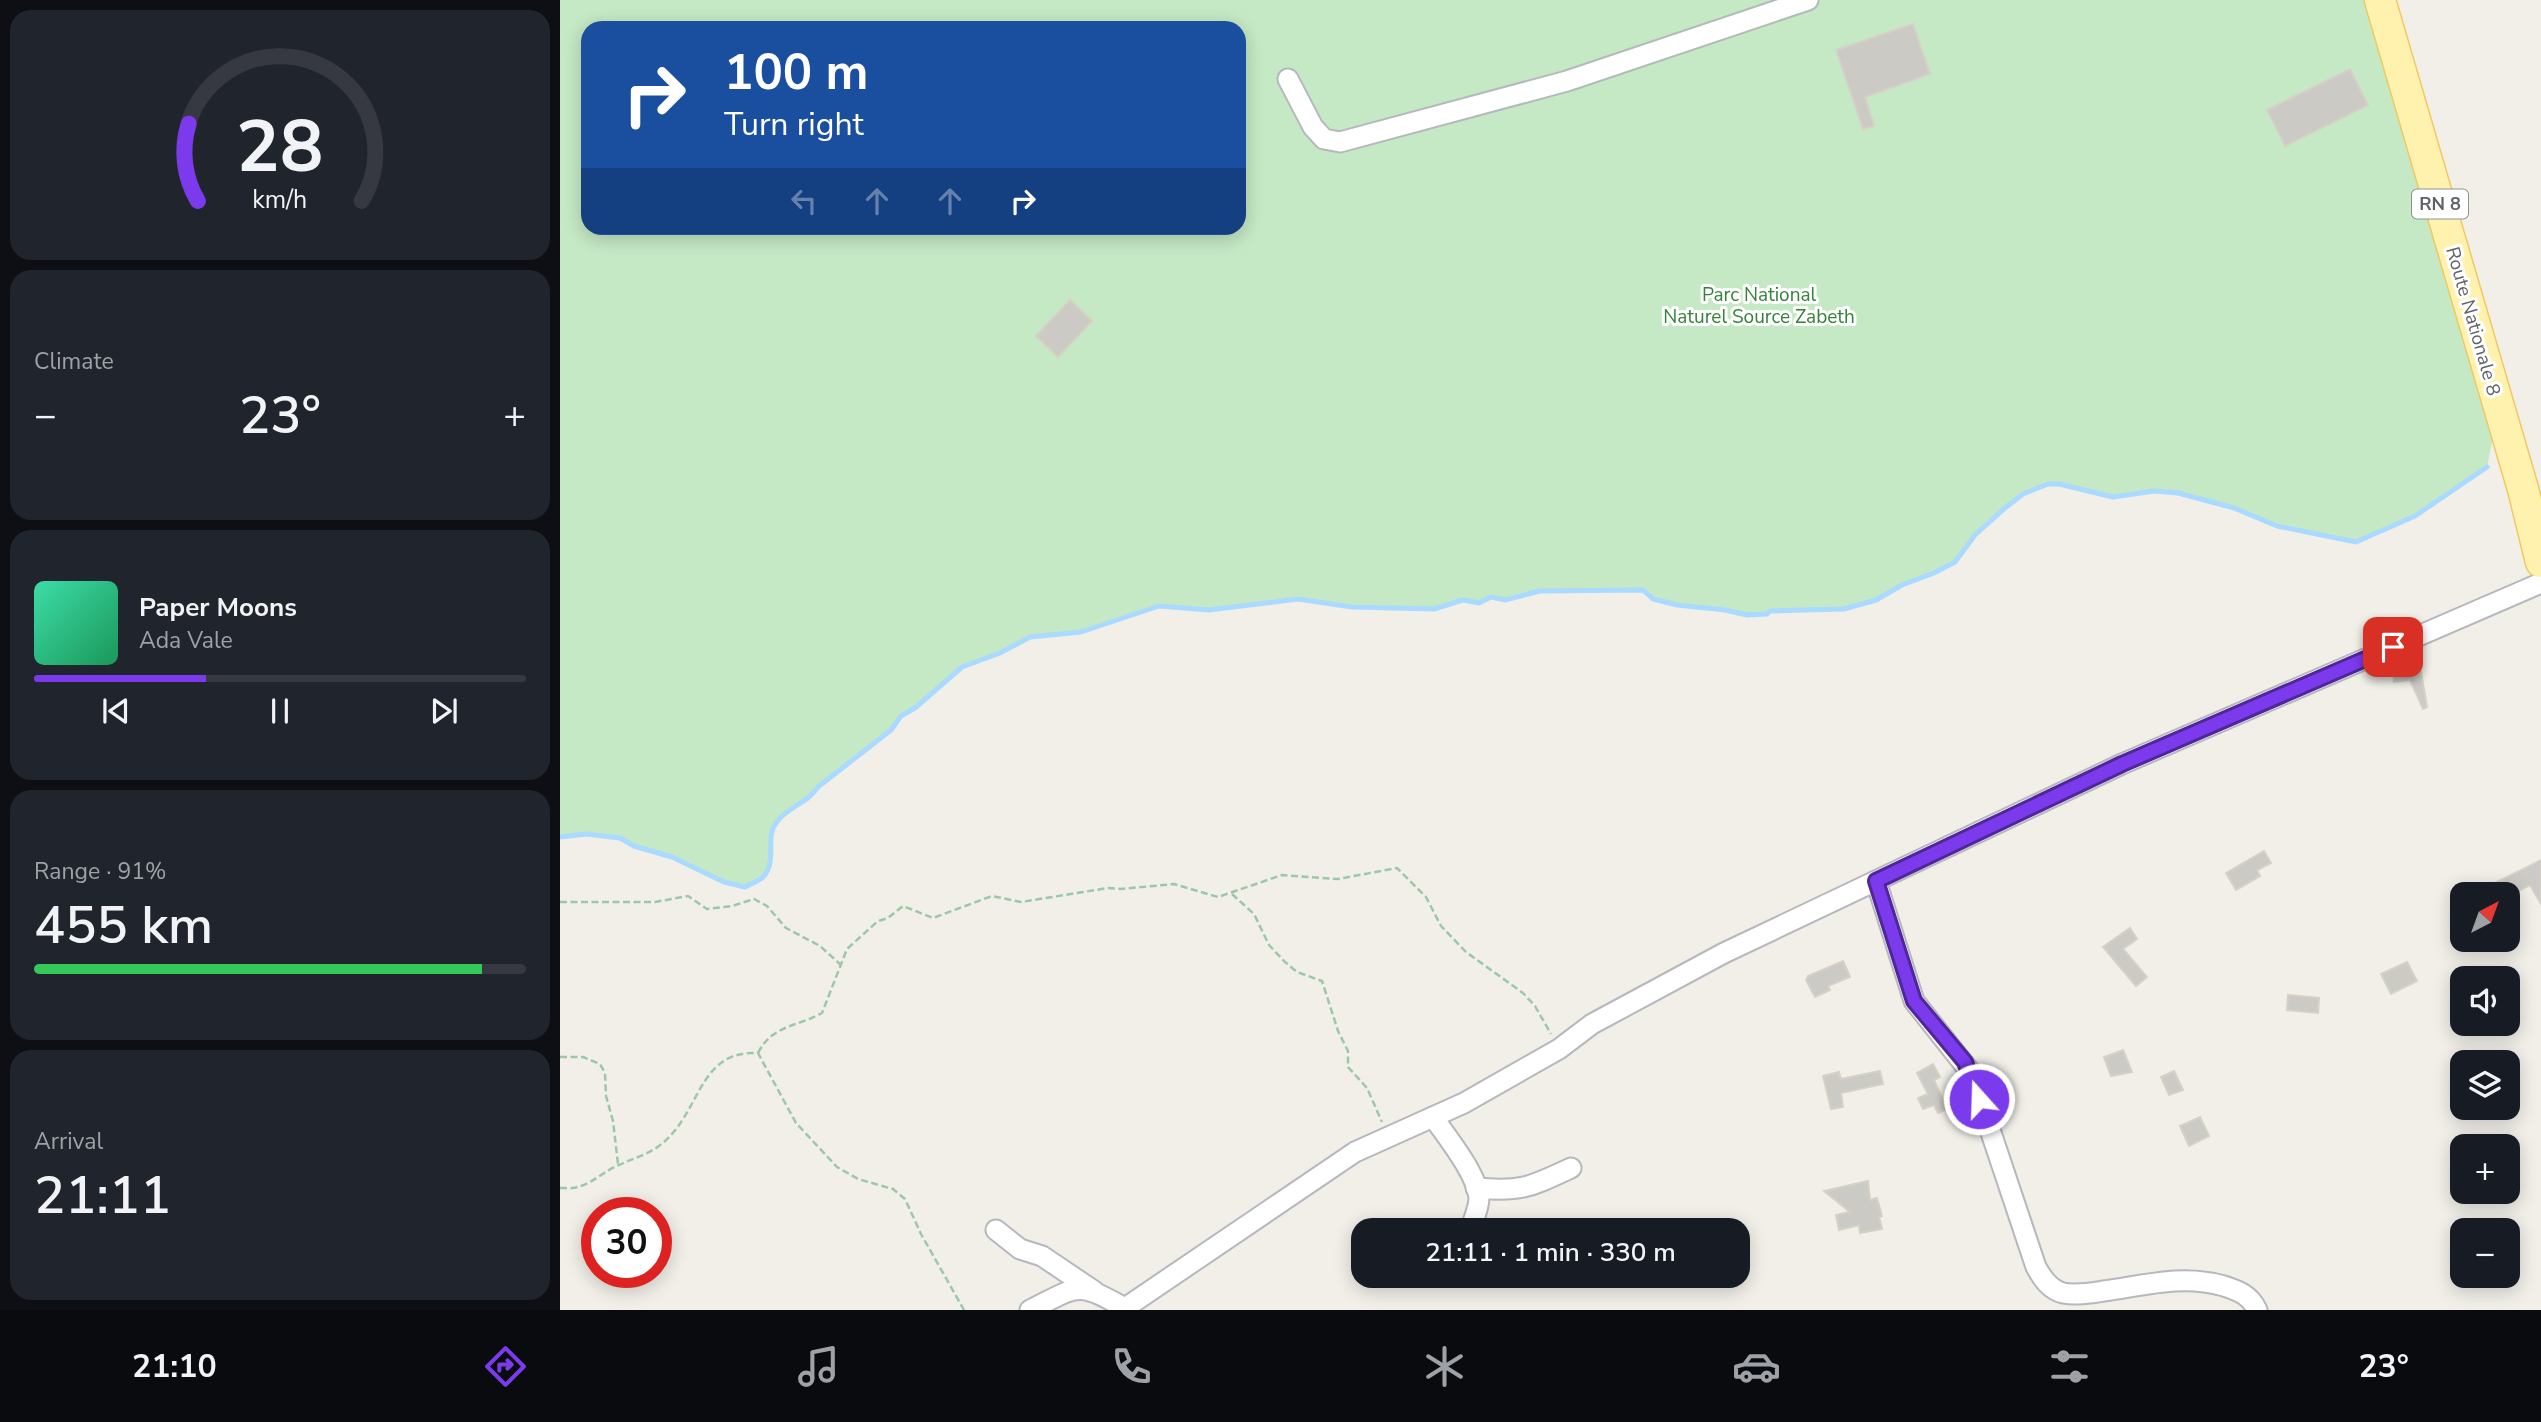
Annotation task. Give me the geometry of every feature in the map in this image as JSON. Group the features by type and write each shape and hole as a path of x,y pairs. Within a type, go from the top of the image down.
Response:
{"main road":[{"name":"Route Nationale 8","path":"2380,0 2500,407 2541,562"}],"street":[{"path":"1288,79 1313,127 1324,138 1340,142 1567,81 1808,0"},
{"path":"996,1230 1020,1248 1042,1256 1124,1309 1355,1152 1433,1117 1559,1049 1592,1024 1724,953 2122,764 2541,583"},
{"path":"1876,881 1914,1001 1965,1062 2036,1267 2049,1286 2060,1293 2082,1294 2164,1281 2202,1280 2241,1291 2257,1310"},
{"path":"1433,1117 1457,1152 1476,1188 1479,1200 1474,1218"},
{"path":"1476,1188 1509,1191 1520,1189 1571,1168"},
{"path":"1030,1310 1072,1290 1083,1288 1094,1291"}],"path":[{"path":"758,1053 764,1041 776,1032 822,1013 847,949 857,937 903,906 933,918 992,897 1021,902 1108,888 1174,884 1217,897 1282,875 1338,879 1396,868 1426,897 1441,926 1466,952 1523,993 1535,1006 1559,1049"},
{"path":"1232,894 1254,914 1269,945 1285,962 1297,972 1322,981 1338,1031 1348,1051 1348,1067 1367,1088 1377,1106 1385,1139"},
{"path":"560,902 655,902 688,896 707,909 732,906 754,899 767,906 786,928 820,946 841,965"},
{"path":"560,1188 579,1188 618,1165 646,1156 671,1136 706,1080 722,1060 740,1052 758,1053"},
{"path":"758,1053 778,1085 796,1123 836,1167 858,1179 892,1189 905,1199 921,1234 964,1310"},
{"path":"560,1057 583,1057 600,1064 605,1073 606,1096 614,1121 618,1165"}],"green space":[{"name":"Parc National Naturel Source Zabeth","path":"560,0 2380,0 2499,407 2487,467 2415,516 2356,542 2277,526 2234,508 2178,493 2154,491 2113,497 2059,484 2048,484 2023,494 2005,508 1975,535 1955,562 1902,585 1876,600 1844,609 1770,611 1767,614 1747,615 1677,605 1653,599 1643,590 1540,591 1505,600 1491,597 1479,603 1463,600 1434,609 1352,607 1298,599 1209,610 1159,606 1081,632 1030,637 1000,653 962,667 915,708 901,716 891,730 781,817 771,835 768,870 762,878 745,887 724,882 672,857 634,846 620,838 586,834 560,837"}],"building":[{"path":"1913,24 1930,74 1865,97 1874,126 1863,129 1836,50"},
{"path":"2350,69 2368,105 2285,146 2267,110"},
{"path":"1070,300 1092,321 1058,357 1036,336"},
{"path":"2419,660 2427,707 2423,709 2410,680 2394,682 2392,665"},
{"path":"2264,851 2271,863 2257,870 2260,876 2236,890 2226,873"},
{"path":"2541,860 2541,904 2530,885 2520,890 2520,882 2497,882"},
{"path":"2130,928 2137,939 2123,949 2147,977 2136,986 2103,947"},
{"path":"1843,961 1850,977 1828,986 1830,990 1815,997 1806,980 1808,976"},
{"path":"2407,962 2417,981 2391,994 2381,974"},
{"path":"2288,995 2319,998 2318,1013 2287,1010"},
{"path":"2123,1050 2132,1072 2111,1076 2104,1057"},
{"path":"1933,1064 1940,1077 1934,1080 1947,1109 1938,1113 1934,1105 1923,1109 1918,1098 1928,1094 1917,1073"},
{"path":"1880,1071 1883,1084 1841,1093 1843,1107 1831,1109 1823,1076 1839,1072 1841,1079"},
{"path":"2174,1071 2183,1090 2169,1095 2161,1077"},
{"path":"2200,1117 2209,1136 2189,1146 2180,1126"},
{"path":"1868,1181 1870,1200 1877,1198 1882,1229 1860,1233 1859,1225 1839,1230 1836,1215 1850,1212 1824,1191"}],"waterway":[{"path":"560,837 586,834 620,838 634,846 672,857 724,882 745,887 762,878 768,870 771,835 776,823 891,730 901,716 915,708 962,667 1000,653 1030,637 1081,632 1159,606 1209,610 1298,599 1352,607 1434,609 1463,600 1479,603 1491,597 1505,600 1540,591 1643,590 1653,599 1677,605 1747,615 1767,614 1770,611 1844,609 1876,600 1902,585 1955,562 1975,535 2005,508 2023,494 2048,484 2059,484 2113,497 2154,491 2178,493 2234,508 2277,526 2356,542 2415,516 2487,467"}],"route":[{"path":"1979,1099 1965,1062 1921,1013 1914,1001 1876,881 2122,764 2393,647"}]}
